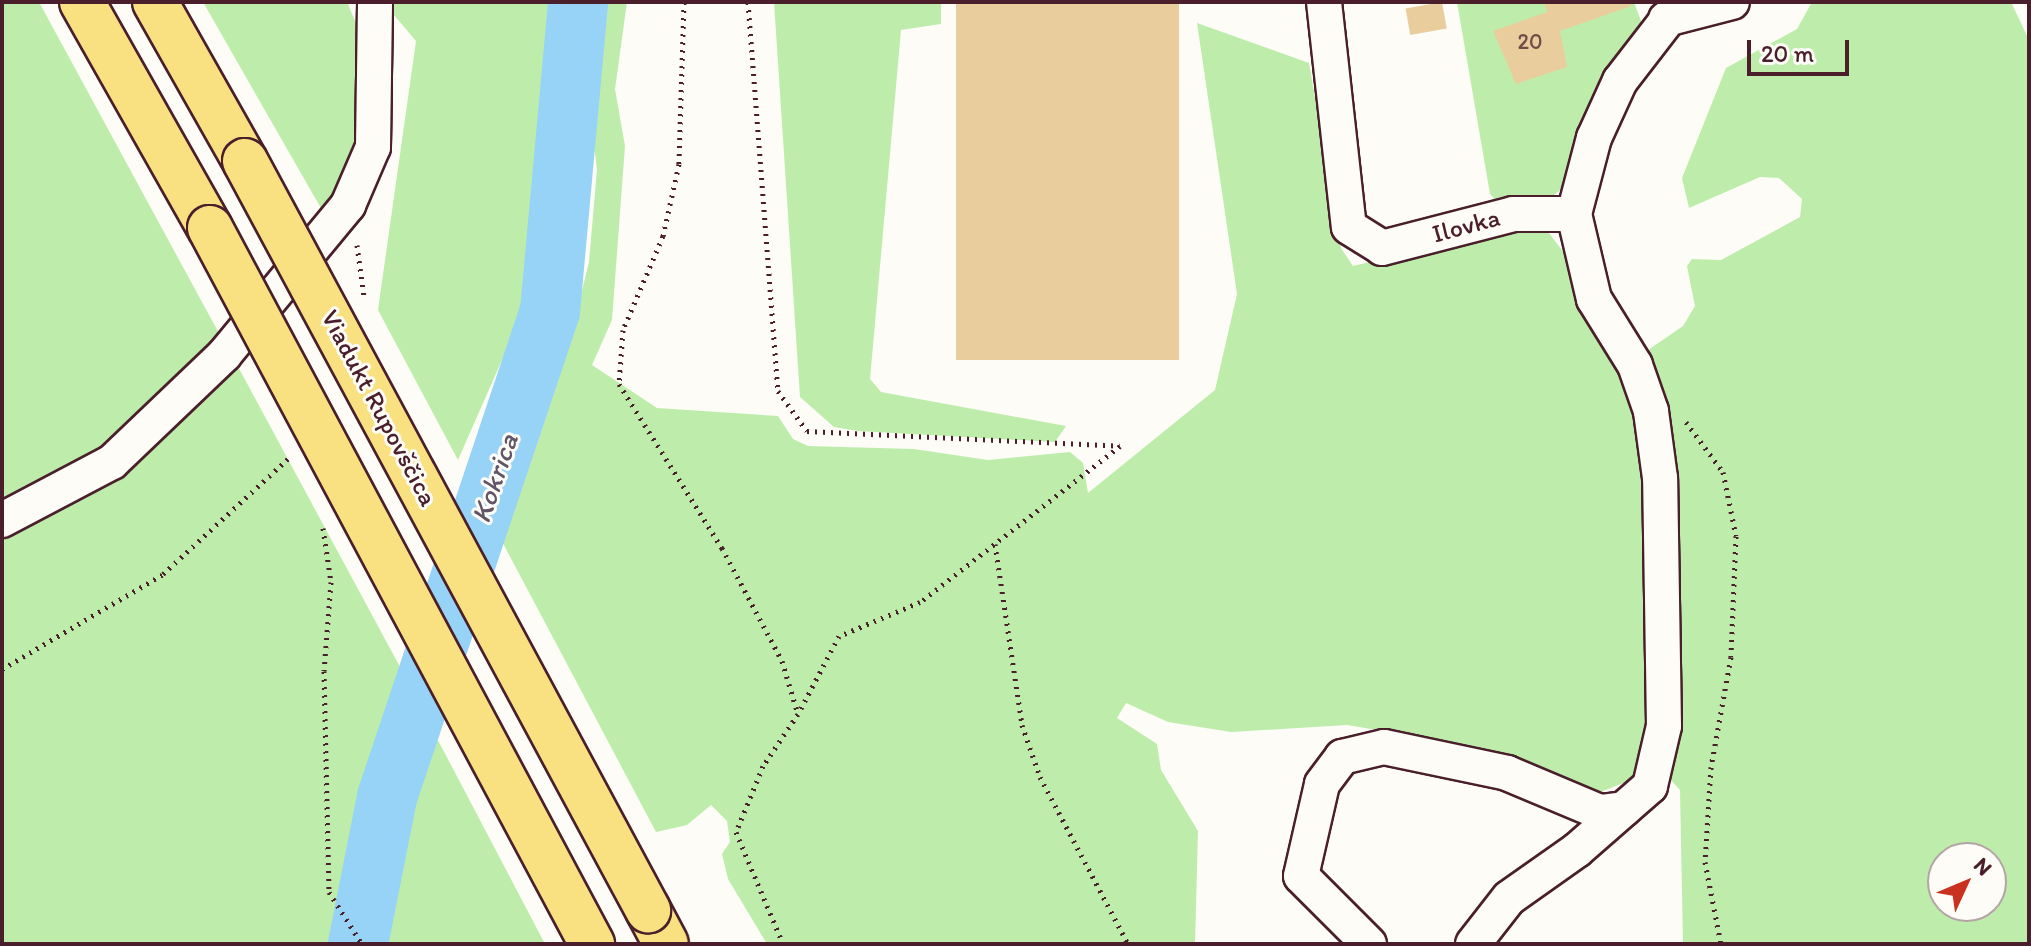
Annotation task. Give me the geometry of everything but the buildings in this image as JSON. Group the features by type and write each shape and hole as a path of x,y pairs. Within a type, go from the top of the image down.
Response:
{"highway":[{"path":"82,2 210,228 592,944"},
{"name":"Viadukt Rupovščica","path":"155,2 245,161 657,927"}],"street":[{"name":"Ilovka","path":"1324,2 1349,227 1382,248 1513,214 1574,214"},
{"path":"1473,944 1509,898 1650,786 1664,726 1660,478 1651,411 1635,365 1594,299 1574,214 1594,138 1620,81 1673,10 1732,2"},
{"path":"2,520 112,462 224,355 348,205 373,147 370,4"},
{"path":"1369,944 1301,876 1322,784 1342,757 1384,747 1507,773 1600,812 1624,809"}],"path":[{"path":"684,2 679,164 663,236 623,330 619,384 722,548 782,661 798,714"},
{"path":"748,2 778,391 807,431 1120,446 920,602 839,636 798,714 763,766 736,832 783,944"},
{"path":"348,205 366,286 360,313"},
{"path":"1674,409 1723,472 1736,536 1731,657 1711,767 1705,862 1721,944"},
{"path":"2,669 163,574 297,448 303,460"},
{"path":"321,510 331,582 324,671 329,892 362,944"},
{"path":"995,544 1022,725 1040,777 1128,944"}],"green space":[{"path":"2,2 39,2 221,337 100,449 2,505"},
{"path":"203,2 348,4 358,28 361,143 326,217"},
{"path":"383,2 552,2 536,230 524,310 458,460 378,310 416,41"},
{"path":"600,2 627,2 615,89 625,146 612,320 592,365 657,408 778,416 793,439 808,446 914,449 988,460 1070,452 1083,463 1088,493 1215,390 1237,294 1197,23 1309,63 1341,248 1353,266 1512,228 1545,228 1572,263 1641,411 1654,715 1634,779 1595,794 1458,743 1347,725 1231,732 1168,722 1126,703 1117,718 1157,744 1161,770 1198,831 1195,944 767,944 728,879 722,854 730,842 727,821 711,805 687,825 656,832 497,532 571,335 589,262 597,170 589,102"},
{"path":"774,2 941,2 941,24 901,30 870,379 881,392 1066,426 1055,442 834,427 800,397"},
{"path":"1457,2 1634,2 1644,29 1575,177 1545,203 1502,207 1490,194"},
{"path":"1812,2 2011,2 2029,40 2029,944 1683,944 1680,790 1666,775 1638,357 1683,326 1695,306 1687,266 1692,259 1721,260 1800,217 1802,199 1779,178 1760,177 1689,208 1682,178 1726,68 1797,29"},
{"path":"236,363 406,678 350,894 347,944 2,944 2,535 118,476"},
{"path":"430,725 545,944 366,944"}],"waterway":[{"name":"Kokrica","path":"358,944 387,797 550,311 578,2"}]}
